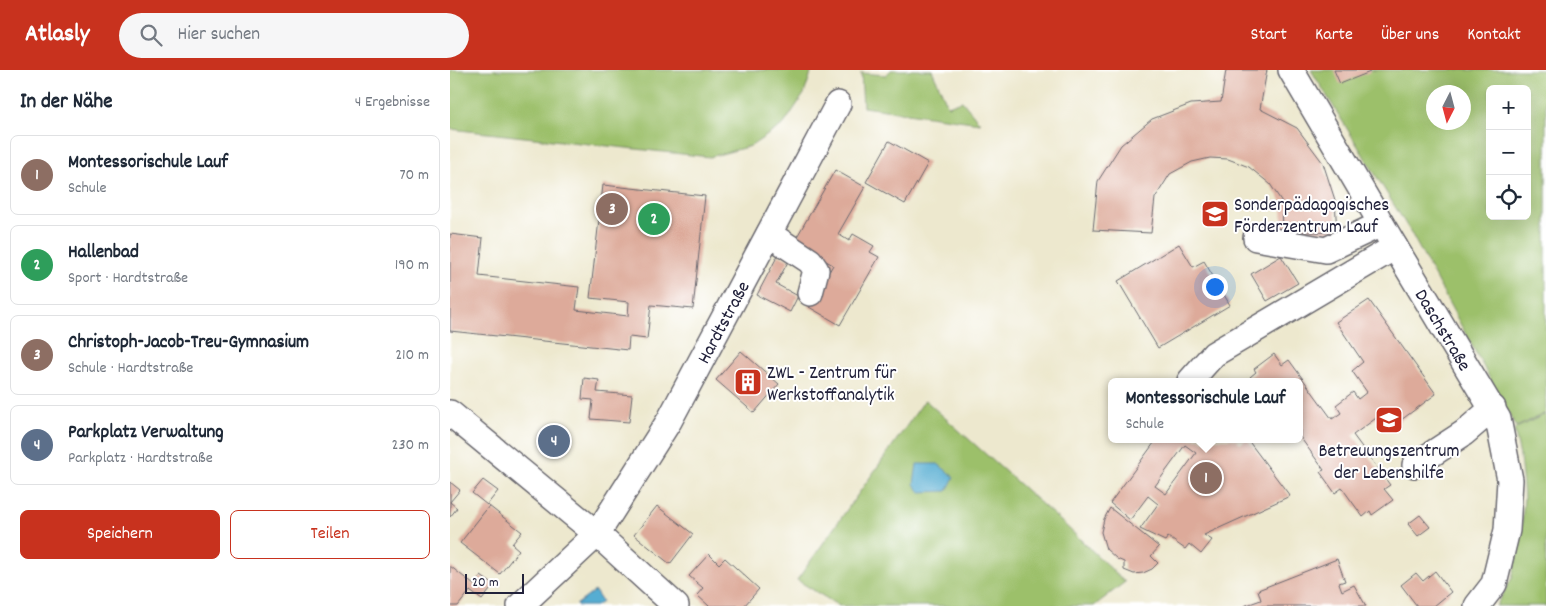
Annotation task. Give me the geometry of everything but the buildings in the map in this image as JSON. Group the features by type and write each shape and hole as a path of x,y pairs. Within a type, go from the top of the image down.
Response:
{"street":[{"name":"Daschstraße","path":"1292,70 1381,224 1493,408 1501,431 1510,480 1508,530 1494,584 1477,606"},
{"name":"Hardtstraße","path":"520,606 597,534 669,421 838,104"},
{"path":"1256,238 1326,250 1381,224"},
{"path":"769,234 810,261 816,270 810,293"},
{"path":"1193,378 1214,354 1395,247"},
{"path":"1415,465 1464,433 1493,408"},
{"path":"466,420 597,534 676,606"}],"green space":[{"path":"450,70 812,70 804,94 784,124 751,146 710,157 450,129"},
{"path":"891,70 932,70 948,106 962,101 980,123 863,107 861,73 886,75"},
{"path":"1311,70 1546,70 1546,413 1516,427 1410,231"},
{"path":"925,400 1064,524 1125,582 1094,606 839,606 797,580"},
{"path":"1546,414 1546,606 1496,606 1512,578 1520,545 1524,498 1520,456 1514,429"}],"water":[{"path":"917,464 938,464 954,477 947,491 920,492 914,484"},
{"path":"595,591 602,602 596,606 576,605"}],"place":[{"name":"Christoph-Jacob-Treu-Gymnasium","path":"612,209"},
{"name":"Sonderpädagogisches Förderzentrum Lauf","path":"1215,214"},
{"name":"Hallenbad","path":"654,219"},
{"name":"ZWL - Zentrum für Werkstoffanalytik","path":"748,382"},
{"name":"Betreuungszentrum der Lebenshilfe","path":"1389,420"},
{"name":"Parkplatz Verwaltung","path":"554,441"},
{"name":"Montessorischule Lauf","path":"1206,478"}]}
